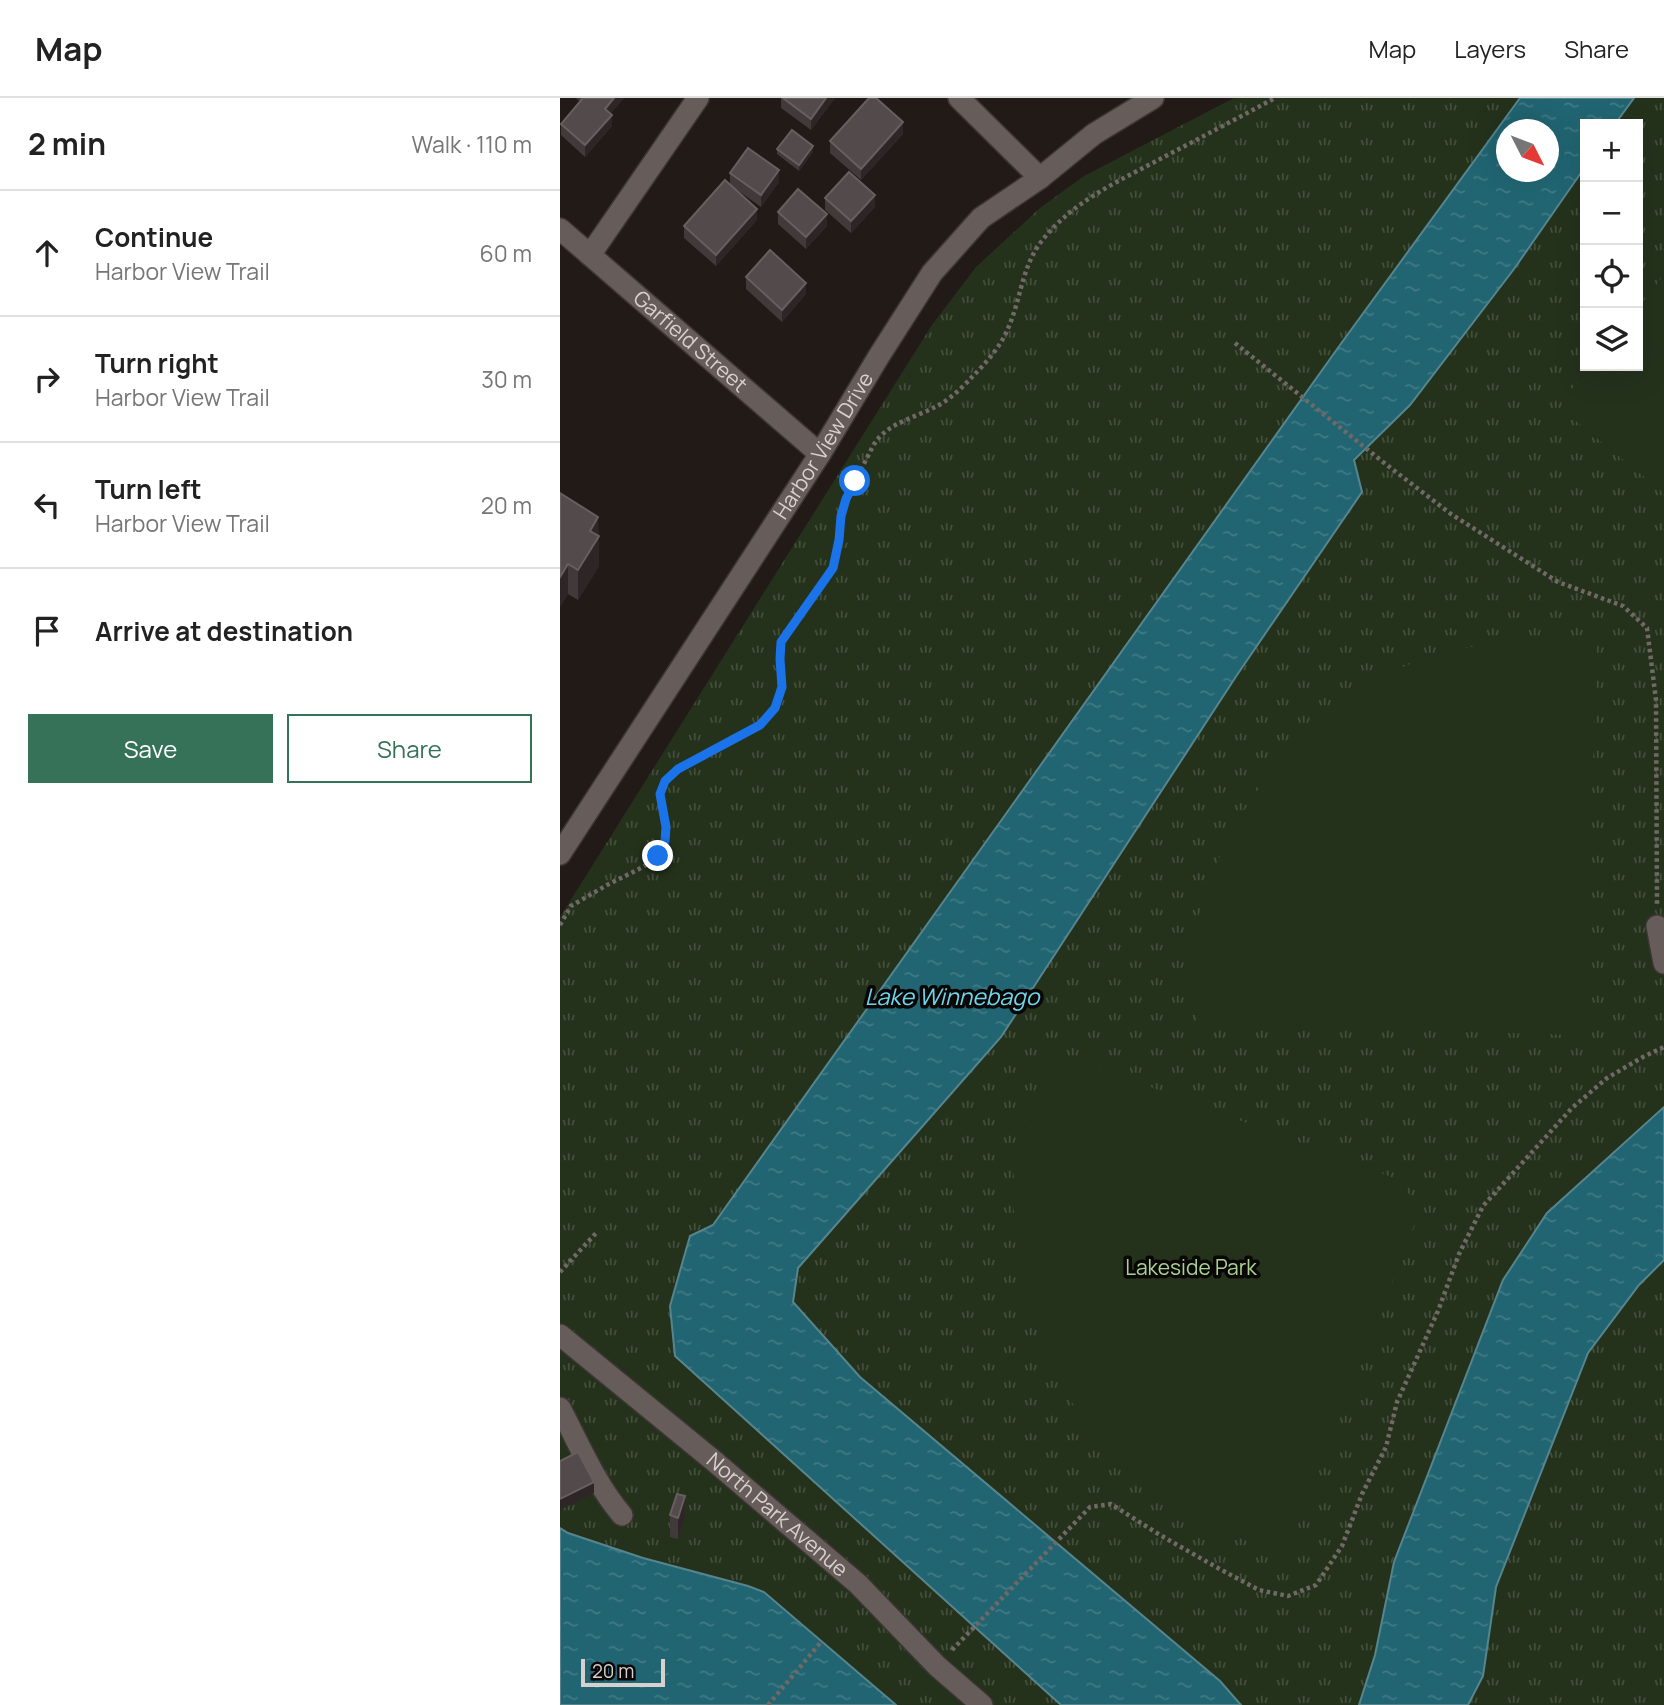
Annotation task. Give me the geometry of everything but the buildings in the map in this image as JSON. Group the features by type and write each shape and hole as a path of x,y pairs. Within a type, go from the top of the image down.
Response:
{"street":[{"path":"590,255 698,98"},
{"path":"959,98 1040,178"},
{"name":"Harbor View Drive","path":"560,854 821,454 879,356 933,273 981,218 1040,178 1094,134 1153,98"},
{"name":"Garfield Street","path":"560,229 821,454"},
{"path":"1657,926 1664,963"},
{"name":"North Park Avenue","path":"560,1335 858,1584 937,1667 982,1705"},
{"path":"560,1408 595,1476 622,1515"}],"path":[{"path":"560,925 571,906 658,856 665,841 666,827 660,794 665,781 678,769 760,725 775,708 782,687 781,642 833,568 843,508 876,440 895,426 938,406 980,369 1001,343 1010,326 1030,259 1041,241 1073,208 1094,195 1275,98"},
{"path":"1235,343 1451,514 1558,582 1623,606 1647,628 1656,700 1657,926"},
{"path":"965,1635 1090,1507 1111,1504 1160,1535 1259,1590 1288,1596 1316,1585 1342,1546 1362,1494 1386,1447 1397,1402 1459,1254 1483,1206 1572,1108 1607,1078 1664,1047"},
{"path":"560,1272 598,1231"},
{"path":"768,1705 821,1642"}],"green space":[{"path":"1234,98 1520,98 1505,119 1496,119 1496,131 1340,345 713,1225 689,1236 670,1306 675,1356 1061,1705 896,1705 764,1592 643,1558 560,1528 560,917 932,325 976,267 1040,208 1084,176"},
{"name":"Lakeside Park","path":"1634,98 1664,98 1664,1107 1547,1213 1375,1655 1359,1705 1241,1705 1220,1681 860,1377 793,1302 798,1268 1001,1037 1237,675 1362,492 1354,460 1410,405 1514,269 1580,174 1580,371 1643,371 1643,119 1619,119"},
{"path":"1664,275 1664,493 1566,413 1562,401 1587,371 1643,371 1643,302"},
{"path":"1561,637 1597,639 1585,1018 1572,1035 1197,1022 1191,963 1205,894 1224,847 1249,802 1297,740 1325,714 1353,694 1383,676 1415,662 1468,647"},
{"path":"1049,1049 1402,1181 1419,1213 1288,1550 1259,1546 1216,1528 1166,1501 1126,1467 1099,1437 1074,1406 1047,1356 1018,1275 1014,1168 1023,1127"},
{"path":"1664,1260 1664,1705 1468,1705 1483,1676 1496,1587 1588,1353 1639,1285"}],"water":[{"name":"Lake Winnebago","path":"1520,98 1634,98 1619,119 1580,119 1580,174 1514,269 1410,405 1354,460 1362,492 1237,675 1001,1037 798,1268 793,1302 860,1377 1220,1681 1241,1705 1061,1705 675,1356 670,1306 690,1236 713,1225 1340,345 1496,131 1496,182 1559,182 1559,119 1505,119"},
{"path":"1664,1107 1664,1260 1639,1285 1588,1353 1496,1587 1483,1676 1468,1705 1359,1705 1375,1655 1394,1562 1503,1280 1547,1213"},
{"path":"560,1528 643,1558 764,1592 896,1705 560,1705"}],"route":[{"path":"658,856 665,841 666,827 660,794 665,781 678,769 760,725 775,708 782,687 781,642 833,568 841,516 855,481"}]}
